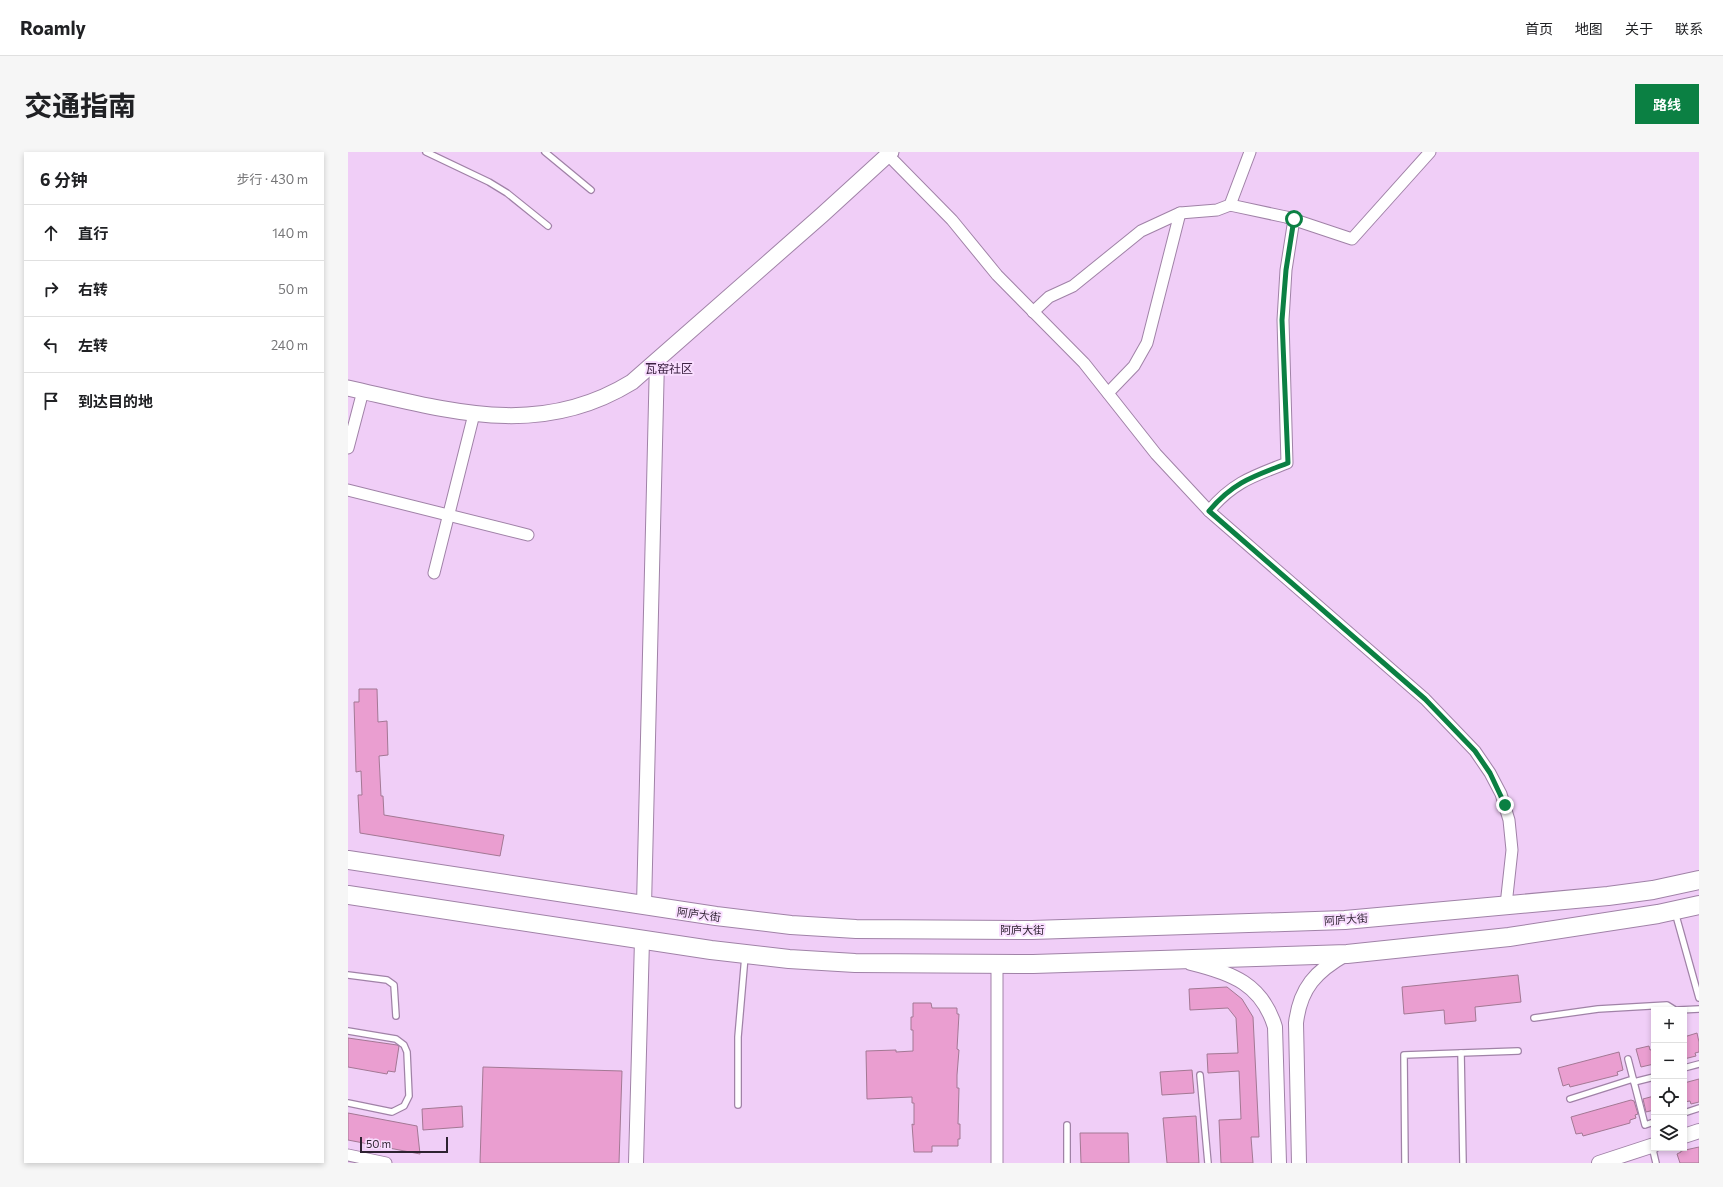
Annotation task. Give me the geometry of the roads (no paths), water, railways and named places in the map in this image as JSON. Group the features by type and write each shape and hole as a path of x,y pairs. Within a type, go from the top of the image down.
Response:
{"highway":[{"name":"阿庐大街","path":"348,860 754,922 856,929 1032,930 1345,920 1653,890 1699,880"},
{"path":"348,895 745,955 855,963 997,964 1347,954 1509,937 1584,927 1675,911 1699,905"}],"main road":[{"path":"348,388 418,404 474,414 505,417 528,416 563,411 581,406 616,392 632,382 822,215 886,153"},
{"path":"348,380 419,396 494,408 527,409 543,407 561,404 596,392 627,376 817,209 886,153"}],"street":[{"path":"1230,205 1250,152"},
{"path":"1033,312 1049,297 1073,286 1141,231 1180,213 1217,210 1230,205 1294,219 1352,239 1430,152"},
{"path":"886,153 952,220 987,264 1084,363 1156,454 1209,511 1425,699 1475,751 1494,780 1501,794 1509,820 1512,850 1506,905"},
{"path":"1108,393 1134,366 1147,343 1180,213"},
{"path":"1209,511 1224,494 1244,480 1288,463 1282,320 1286,270 1294,219"},
{"path":"644,906 657,360"},
{"path":"348,448 363,391"},
{"path":"434,573 474,414"},
{"path":"348,490 528,535"},
{"path":"636,1163 642,940"},
{"path":"1299,1163 1297,1013 1303,995 1314,978 1328,964 1347,954"},
{"path":"1173,959 1215,969 1245,982 1259,994 1269,1010 1275,1027 1279,1163"},
{"path":"997,964 997,1163"},
{"path":"1687,1135 1699,1131"},
{"path":"1599,1163 1651,1147"},
{"path":"348,1156 386,1163"}],"lane":[{"path":"426,152 489,182 507,193 548,226"},
{"path":"545,152 551,154 591,190"},
{"path":"1675,911 1699,998"},
{"path":"738,1105 738,1037 745,955"},
{"path":"348,975 392,982 394,985 396,1016"},
{"path":"1534,1018 1606,1008 1667,1005 1670,1007"},
{"path":"1687,1010 1699,1009"},
{"path":"348,1031 396,1038 400,1041 407,1052 409,1096 401,1109 392,1112 348,1103"},
{"path":"1405,1163 1404,1055 1518,1051"},
{"path":"1461,1053 1463,1163"},
{"path":"1628,1059 1645,1125 1651,1123"},
{"path":"1687,1067 1699,1064"},
{"path":"1200,1075 1208,1163"},
{"path":"1570,1099 1651,1078"},
{"path":"1687,1112 1699,1108"},
{"path":"1067,1125 1067,1163"},
{"path":"1654,1151 1656,1163"}],"district":[{"name":"瓦窑社区","path":"669,368"}]}
